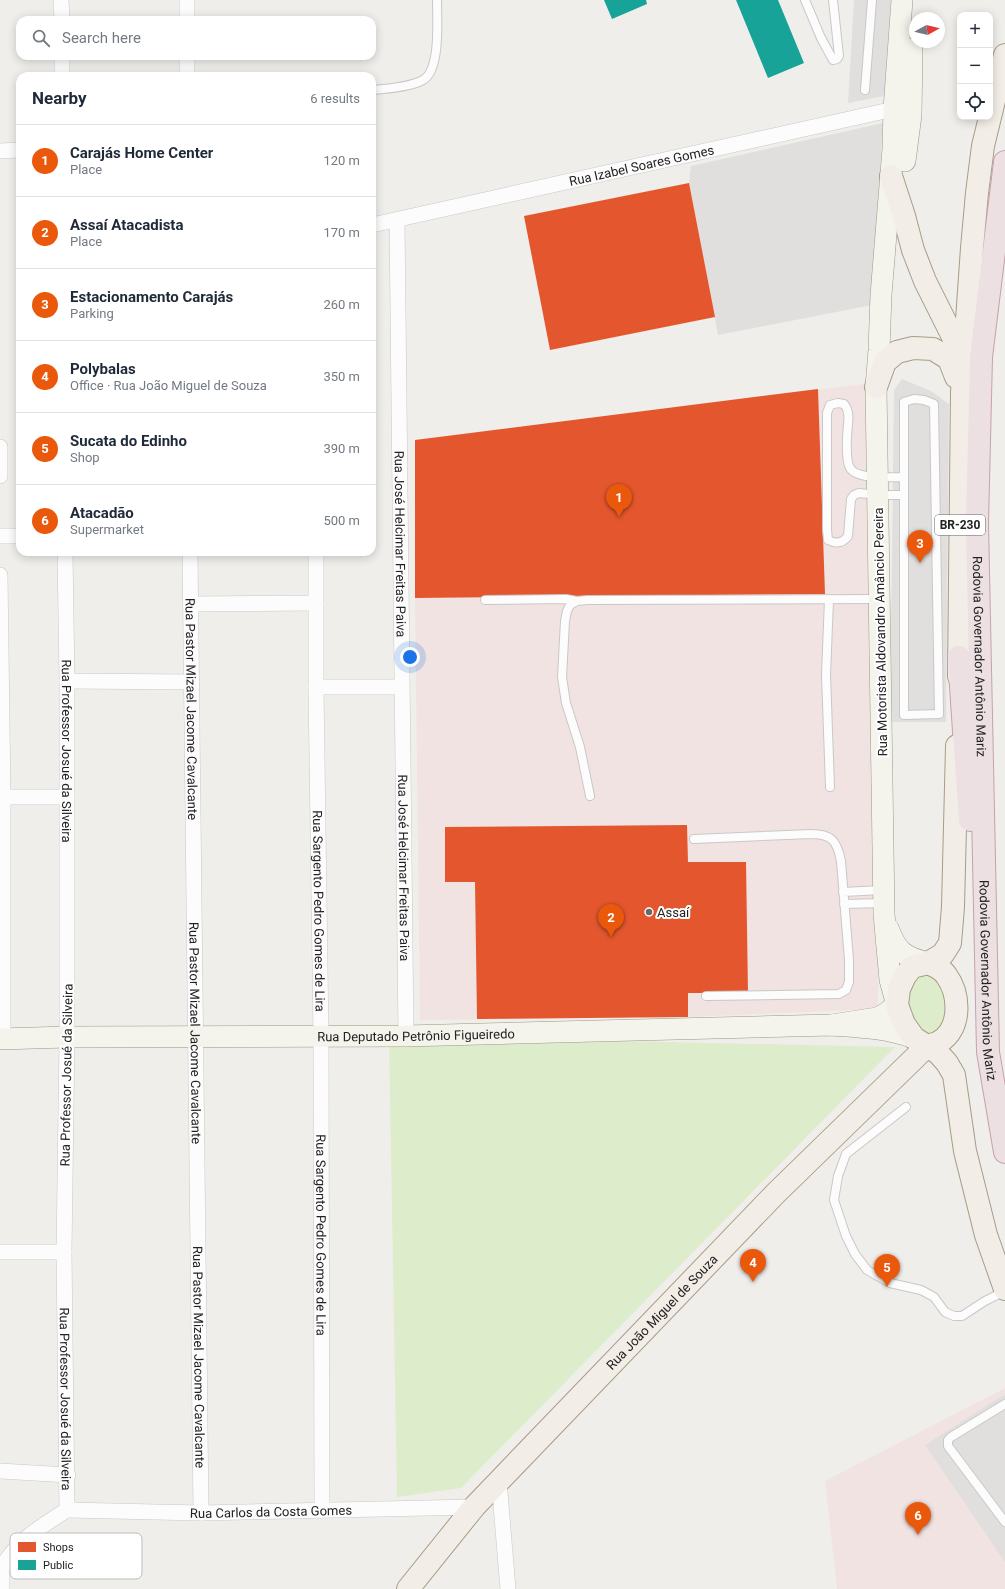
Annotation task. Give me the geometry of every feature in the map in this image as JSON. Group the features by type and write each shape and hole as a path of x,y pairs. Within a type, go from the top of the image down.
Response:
{"highway":[{"name":"Rodovia Governador Antônio Mariz","path":"1005,162 981,357 978,524 988,1052 1005,1152"},
{"path":"959,657 969,811 985,918"}],"main road":[{"path":"902,0 902,112"},
{"path":"902,112 913,0"},
{"path":"962,392 977,193 984,146 1005,55"},
{"name":"Rua Motorista Aldovandro Amâncio Pereira","path":"897,1005 890,980 883,902 876,387 881,295 891,176 902,112"},
{"name":"Rua Motorista Aldovandro Amâncio Pereira","path":"879,350 886,326 891,296 901,206 902,112"},
{"path":"891,176 913,250 925,281 953,337 962,392"},
{"path":"876,387 885,362 898,352 913,348 933,350 949,359 962,392"},
{"name":"BR-230","path":"959,657 962,392"},
{"path":"959,657 953,907 950,943 943,954 928,963 912,968 905,976 899,989 897,1005 904,1024 920,1042 938,1053 947,1063 954,1075 966,1158 986,1235 1005,1290"},
{"name":"Rua Motorista Aldovandro Amâncio Pereira","path":"883,902 894,941 903,954 912,959 928,963"},
{"path":"920,1042 939,1042 949,1032 957,1016 956,996 952,984 946,974 938,967 928,963"},
{"name":"Rua Deputado Petrônio Figueiredo","path":"832,1025 877,1018 897,1005"},
{"name":"Rua Deputado Petrônio Figueiredo","path":"2,1039 67,1037 195,1038 406,1036 832,1025 872,1027 896,1031 920,1042"},
{"name":"Rua João Miguel de Souza","path":"408,1589 474,1507 499,1480 920,1042"}],"street":[{"path":"61,0 62,16"},
{"path":"187,0 187,16"},
{"path":"62,60 62,72"},
{"path":"187,60 187,72"},
{"name":"Rua Izabel Soares Gomes","path":"376,224 902,112"},
{"path":"0,151 16,150"},
{"name":"Rua José Helcimar Freitas Paiva","path":"397,220 406,1036"},
{"path":"0,447 0,476"},
{"path":"0,536 16,536"},
{"name":"Rua Professor Josué da Silveira","path":"34,1533 67,1510 68,1475 64,1252 67,1037 67,681 65,556"},
{"name":"Rua Pastor Mizael Jacome Cavalcante","path":"190,556 192,604 195,1038 201,1513"},
{"name":"Rua Sargento Pedro Gomes de Lira","path":"316,556 316,687 321,1036 322,1510"},
{"path":"0,575 2,1039"},
{"path":"192,604 316,603"},
{"path":"67,681 192,682"},
{"path":"316,687 402,686"},
{"path":"2,803 67,797"},
{"path":"0,1252 64,1252"},
{"path":"0,1471 68,1475"},
{"path":"499,1480 508,1589"},
{"name":"Rua Carlos da Costa Gomes","path":"67,1510 201,1513 474,1507"},
{"name":"Rua Professor Josué da Silveira","path":"1,1567 10,1554"},
{"path":"1,1567 2,1589"}],"lane":[{"path":"376,90 394,88 425,80 432,71 437,49 437,0"},
{"path":"806,0 821,38 833,60 837,59 839,56 833,0"},
{"path":"865,90 872,0"},
{"path":"914,399 924,400 934,404 939,714 904,715 904,495 904,402 914,399"},
{"path":"904,477 878,486 854,495 851,500 848,536 844,541 838,543 828,540 827,413 830,405 838,403 844,404 847,408 848,458 850,468 856,474 878,486 904,495"},
{"path":"485,600 566,599 577,601 880,599"},
{"path":"829,599 826,675 830,787"},
{"path":"577,601 570,605 566,611 562,677 566,703 580,747 590,796"},
{"path":"694,839 823,834 831,838 838,847 841,861 849,960 849,982 846,990 839,994 706,996"},
{"path":"843,892 883,902"},
{"path":"844,904 883,902"},
{"path":"906,1107 846,1154 838,1176 834,1200 846,1236 855,1254 867,1270 890,1283 921,1290 934,1297 945,1312 954,1316 962,1316 1005,1290"},
{"path":"1005,1404 948,1440 948,1446 1005,1522"}],"shaded area":[{"path":"854,0 891,0 884,96 848,103"},
{"path":"883,123 872,305 718,335 689,183 691,166"},
{"path":"902,379 931,391 949,404 946,722 890,722 894,390"},
{"path":"872,383 879,811 878,1009 688,1017 420,1020 415,598 415,440"},
{"path":"1005,1388 1005,1589 837,1589 825,1481"},
{"path":"1005,1394 1005,1562 925,1445"}],"green space":[{"path":"925,971 942,980 951,1015 937,1033 929,1034 923,1032 917,1027 905,1003 909,983"},
{"path":"389,1036 895,1047 461,1488 397,1497"}],"building: Shops":[{"path":"689,183 715,317 550,350 524,216"},
{"path":"818,389 825,594 415,598 415,440"},
{"path":"687,825 688,862 746,862 748,993 688,993 688,1017 477,1019 475,882 445,882 445,827"}],"building: Public":[{"path":"604,0 646,0 647,4 612,19"},
{"path":"736,0 778,0 804,63 768,78"}],"place":[{"name":"Carajás Home Center","path":"619,517"},
{"name":"Estacionamento Carajás","path":"920,563"},
{"name":"Assaí","path":"649,912"},
{"name":"Assaí Atacadista","path":"611,937"},
{"name":"Polybalas","path":"753,1282"},
{"name":"Sucata do Edinho","path":"887,1287"},
{"name":"Atacadão","path":"918,1535"}]}
